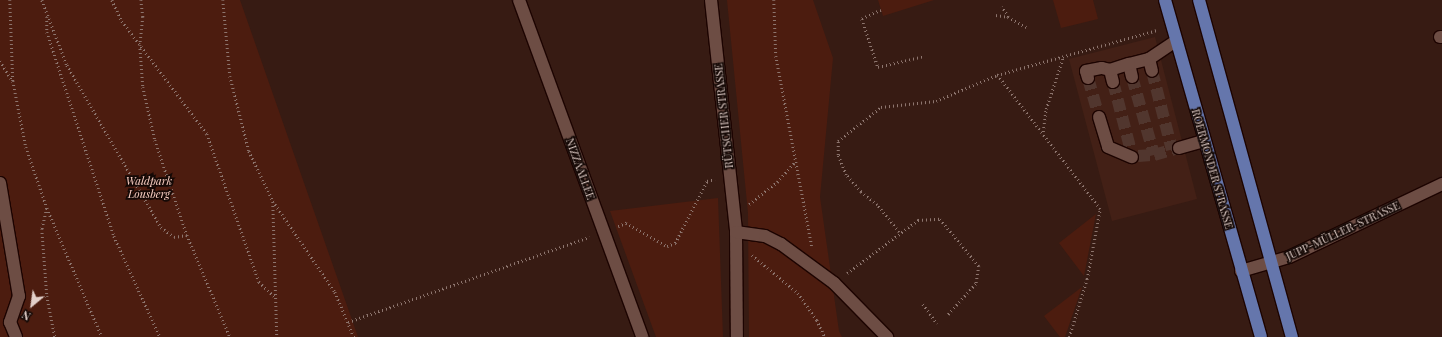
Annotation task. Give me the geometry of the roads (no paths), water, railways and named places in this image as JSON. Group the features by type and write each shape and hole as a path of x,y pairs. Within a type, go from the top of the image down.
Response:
{"main road":[{"name":"ROERMONDER STRASSE","path":"1165,0 1203,141 1261,337"},
{"path":"1199,0 1292,337"}],"street":[{"name":"NIZZAALLEE","path":"519,0 642,337"},
{"name":"RÜTSCHER STRASSE","path":"711,0 734,205 738,337"},
{"path":"1088,78 1086,71 1102,68 1110,70 1149,59 1176,41"},
{"path":"1149,59 1152,72"},
{"path":"1129,64 1132,77"},
{"path":"1110,70 1113,82"},
{"path":"1099,117 1108,147 1134,155"},
{"path":"1179,148 1203,141"},
{"path":"0,183 19,296 5,320 16,337"},
{"name":"JUPP-MÜLLER-STRASSE","path":"1241,271 1272,263 1307,250 1442,184"},
{"path":"736,232 765,236 781,244 834,283 887,337"}],"tunnel":[{"path":"1152,71 1172,150"},
{"path":"1132,77 1154,155 1179,148"},
{"path":"1088,78 1099,117"},
{"path":"1113,82 1131,151"},
{"path":"1138,156 1154,155"}],"park label":[{"name":"Waldpark Lousberg","path":"149,188"}]}
